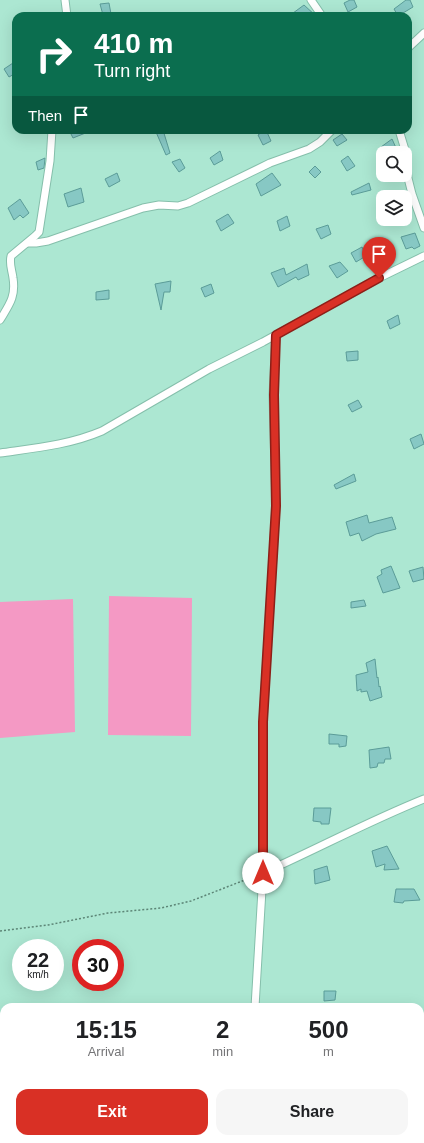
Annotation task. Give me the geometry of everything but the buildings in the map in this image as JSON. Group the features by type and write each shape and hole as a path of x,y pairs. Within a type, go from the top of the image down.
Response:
{"street":[{"path":"65,0 66,12"},
{"path":"311,0 319,12"},
{"path":"412,44 424,33"},
{"path":"0,320 13,297 14,289 10,263 11,256 39,232 50,161 52,134"},
{"path":"28,243 48,240 143,208 159,205 178,206 188,203 270,163 310,148 320,142 328,134"},
{"path":"399,134 406,153 408,178 412,194 424,228"},
{"path":"0,452 57,445 84,438 102,431 209,369 276,335 379,278 424,256"},
{"path":"254,1003 263,873 263,722 276,506 274,395 276,335"},
{"path":"263,873 312,851 349,831 424,799"}],"path":[{"path":"0,931 48,925 108,912 161,908 191,901 263,873"}],"shaded area":[{"path":"109,596 192,598 191,736 108,735"},
{"path":"73,599 75,732 0,738 0,602"}],"route":[{"path":"263,873 263,722 276,506 274,395 276,335 379,278"}]}
